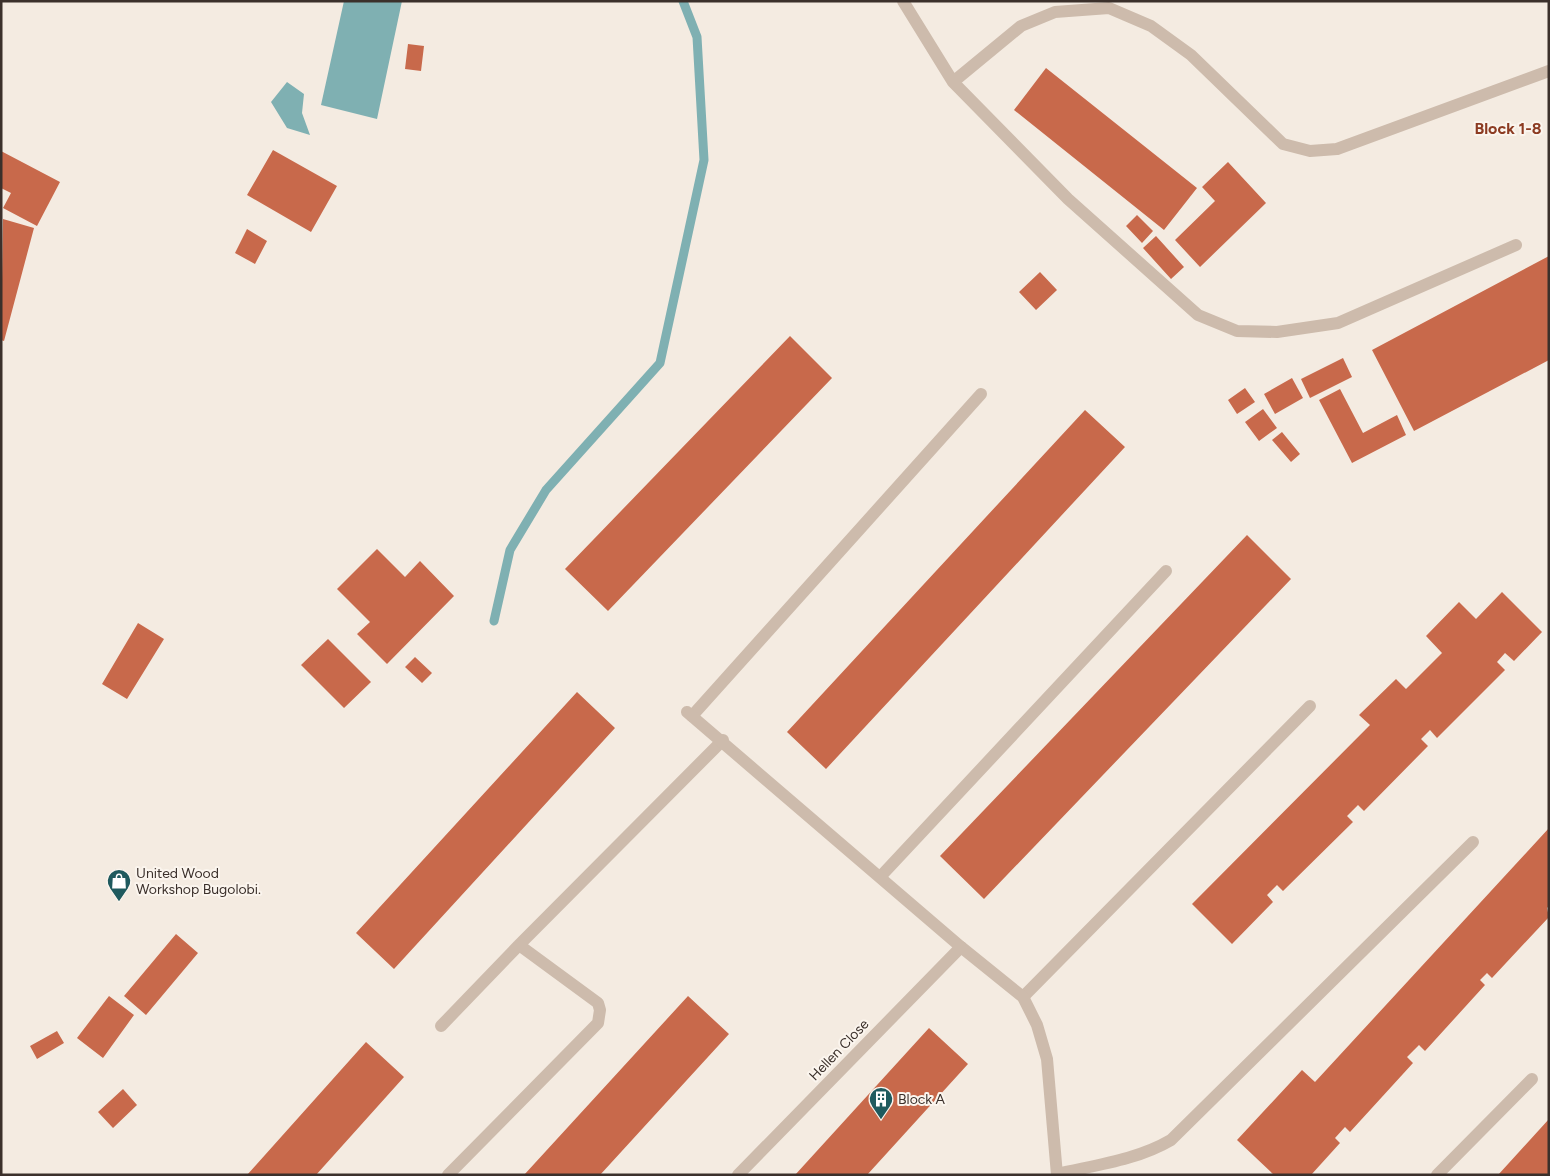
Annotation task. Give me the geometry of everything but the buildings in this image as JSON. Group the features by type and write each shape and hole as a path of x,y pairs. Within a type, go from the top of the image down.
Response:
{"street":[{"path":"903,1 954,82 1068,199 1164,287 1198,315 1237,332 1276,332 1338,323 1516,245"},
{"path":"954,82 1021,26 1056,12 1108,8 1151,26 1191,56 1283,144 1310,151 1337,149 1549,71"},
{"path":"981,394 690,714 881,876 961,947 1023,997 1037,1025 1047,1059 1057,1174 1152,1151 1170,1140 1473,842"},
{"path":"881,876 1166,571"},
{"path":"1023,997 1310,706"},
{"path":"441,1026 722,740"},
{"path":"448,1175 598,1023 600,1010 598,1003 519,945"},
{"name":"Hellen Close","path":"738,1175 961,947"},
{"path":"1437,1175 1532,1079"}],"water":[{"path":"344,1 402,1 377,119 321,105"},
{"path":"287,82 304,94 302,113 310,135 287,128 271,102"}],"waterway":[{"path":"494,621 510,550 546,490 660,363 704,160 697,37 683,1"}],"place":[{"name":"United Wood Workshop Bugolobi.","path":"119,902"},
{"name":"Block A","path":"881,1120"}],"district":[{"name":"Block 1-8","path":"1508,128"}]}
